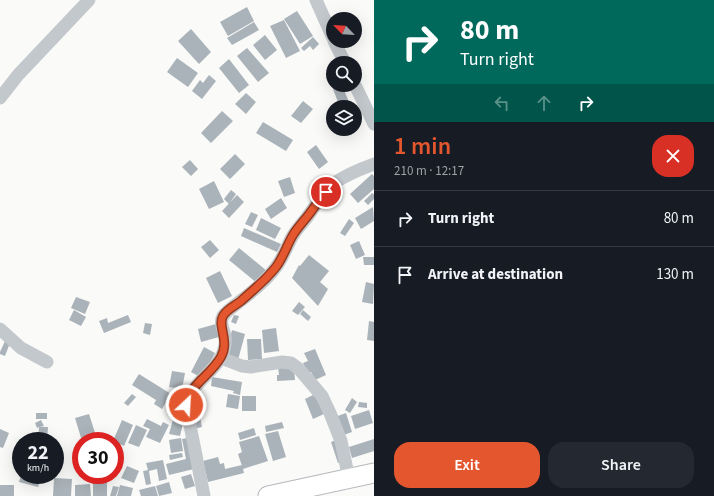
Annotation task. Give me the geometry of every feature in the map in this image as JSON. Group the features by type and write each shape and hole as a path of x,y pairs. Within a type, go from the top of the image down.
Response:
{"highway":[{"path":"268,496 374,473"},
{"path":"325,496 374,486"}],"street":[{"path":"0,98 18,75 89,0"},
{"path":"316,0 326,22"},
{"path":"358,92 374,124"},
{"path":"204,496 186,405 192,389 205,377 220,358 225,344 225,336 221,326 222,318 232,306 259,286 277,266 293,235 319,199 333,184 360,169 374,164"},
{"path":"0,329 21,348 47,362"},
{"path":"220,358 242,366 251,367 291,363 299,369 322,396 330,413 341,441 349,479"}],"building":[{"path":"247,7 254,21 228,36 220,22"},
{"path":"297,11 313,36 300,44 284,19"},
{"path":"284,20 300,51 286,58 270,26"},
{"path":"254,22 259,30 232,45 227,38"},
{"path":"191,29 211,52 199,64 178,41"},
{"path":"265,35 277,50 265,60 253,45"},
{"path":"313,37 319,44 313,50 310,46 304,51 301,48"},
{"path":"247,48 269,73 258,82 237,56"},
{"path":"177,58 198,73 188,87 167,72"},
{"path":"229,59 249,85 239,93 219,68"},
{"path":"209,75 216,81 202,99 192,91 200,80 203,83"},
{"path":"334,92 345,92 348,100 337,100"},
{"path":"246,93 256,102 246,114 235,104"},
{"path":"303,101 313,109 301,123 291,116"},
{"path":"222,111 233,121 211,143 201,133"},
{"path":"263,122 293,140 286,151 256,133"},
{"path":"316,145 328,162 319,169 307,152"},
{"path":"235,154 245,164 230,179 220,169"},
{"path":"190,160 198,169 191,176 182,167"},
{"path":"372,174 374,176 374,189 358,203 350,194"},
{"path":"290,177 295,193 284,197 278,181"},
{"path":"214,181 224,202 209,209 199,189"},
{"path":"231,190 236,194 229,204 224,199"},
{"path":"372,193 374,194 374,199 368,205 364,201"},
{"path":"237,195 244,202 229,218 222,211"},
{"path":"281,198 287,208 271,219 265,209"},
{"path":"373,207 374,221 361,229 355,218"},
{"path":"251,212 258,215 252,227 245,224"},
{"path":"261,218 281,228 275,239 256,230"},
{"path":"349,219 354,223 345,236 340,233"},
{"path":"244,228 281,244 277,252 241,236"},
{"path":"210,240 219,250 210,258 201,247"},
{"path":"359,241 365,255 356,259 350,245"},
{"path":"239,248 267,271 257,283 229,260"},
{"path":"309,255 329,271 320,282 328,289 318,306 292,278 299,265 300,266"},
{"path":"363,257 374,257 374,265 364,265"},
{"path":"220,271 232,296 218,303 206,278"},
{"path":"366,282 374,284 373,304 362,302"},
{"path":"76,297 90,302 85,314 71,308"},
{"path":"299,302 305,307 298,315 292,311"},
{"path":"74,310 86,317 81,326 69,320"},
{"path":"303,310 311,317 308,321 300,314"},
{"path":"128,315 131,322 104,333 99,321 107,318 108,323"},
{"path":"234,315 239,316 236,324 231,322"},
{"path":"369,321 374,322 374,341 367,340"},
{"path":"145,323 152,324 150,335 143,333"},
{"path":"216,324 219,337 201,342 198,329"},
{"path":"276,328 279,351 264,353 262,330"},
{"path":"232,330 245,334 238,360 226,357"},
{"path":"247,339 261,339 262,359 248,360"},
{"path":"5,341 10,343 5,356 0,354 0,352"},
{"path":"204,347 215,353 202,378 191,372"},
{"path":"315,349 326,375 315,380 311,372 308,373 303,363 308,361 304,353"},
{"path":"278,367 294,369 295,380 277,381 277,375 279,375"},
{"path":"172,371 185,373 182,389 169,387"},
{"path":"139,374 171,394 162,409 154,404 156,400 132,385"},
{"path":"212,377 242,382 240,395 233,393 234,391 211,386"},
{"path":"132,394 136,397 128,406 124,403"},
{"path":"228,394 240,396 238,409 226,407"},
{"path":"315,394 324,414 313,419 305,399"},
{"path":"242,396 256,396 256,411 242,411"},
{"path":"352,398 357,402 350,413 345,410"},
{"path":"359,402 367,403 367,408 358,407"},
{"path":"369,410 373,423 355,429 351,416"},
{"path":"199,412 202,427 194,429 190,414"},
{"path":"36,413 47,413 47,419 36,419"},
{"path":"346,413 352,432 341,436 335,417"},
{"path":"89,414 95,432 79,432 75,418"},
{"path":"174,416 184,419 180,436 169,434"},
{"path":"147,419 161,426 163,422 169,425 160,443 146,437 150,429 143,426"},
{"path":"41,420 44,426 40,427 48,427 48,432 39,432 39,427 37,428 35,423"},
{"path":"122,420 133,425 124,446 124,432 117,432"},
{"path":"282,422 284,428 266,432 265,426"},
{"path":"136,425 147,430 139,447 128,443"},
{"path":"254,428 256,435 240,440 238,433"},
{"path":"0,429 9,433 3,448 0,447"},
{"path":"278,431 286,457 273,461 265,434"},
{"path":"259,436 268,461 243,469 238,454 242,452 239,442"},
{"path":"181,438 183,451 171,453 169,440"},
{"path":"187,438 194,469 169,475 166,464 186,459 182,439"},
{"path":"338,439 345,461 338,463 331,442"},
{"path":"374,439 374,451 352,458 349,447"},
{"path":"182,453 183,457 170,460 169,455"},
{"path":"218,457 220,464 224,463 225,469 242,465 244,473 208,482 203,461"},
{"path":"163,460 167,479 159,481 157,469 149,471 151,484 146,485 143,471 148,470 146,463"},
{"path":"127,466 139,471 134,483 124,479 124,472"},
{"path":"191,474 195,486 185,489 181,477"},
{"path":"64,479 72,479 71,496 53,496 54,484 64,484"},
{"path":"169,482 172,493 159,496 156,486"},
{"path":"27,484 39,484 38,487"},
{"path":"90,484 91,496 75,496 75,485"},
{"path":"93,484 107,484 107,496 93,496"},
{"path":"0,485 14,485 14,496 0,496"},
{"path":"120,485 133,488 131,496 117,496"},
{"path":"113,486 119,487 116,496 110,496"},
{"path":"155,486 158,496 141,496 139,490"}],"route":[{"path":"186,405 192,389 205,377 223,352 225,336 221,326 222,318 232,306 259,286 277,266 293,235 319,199 326,192"}]}
